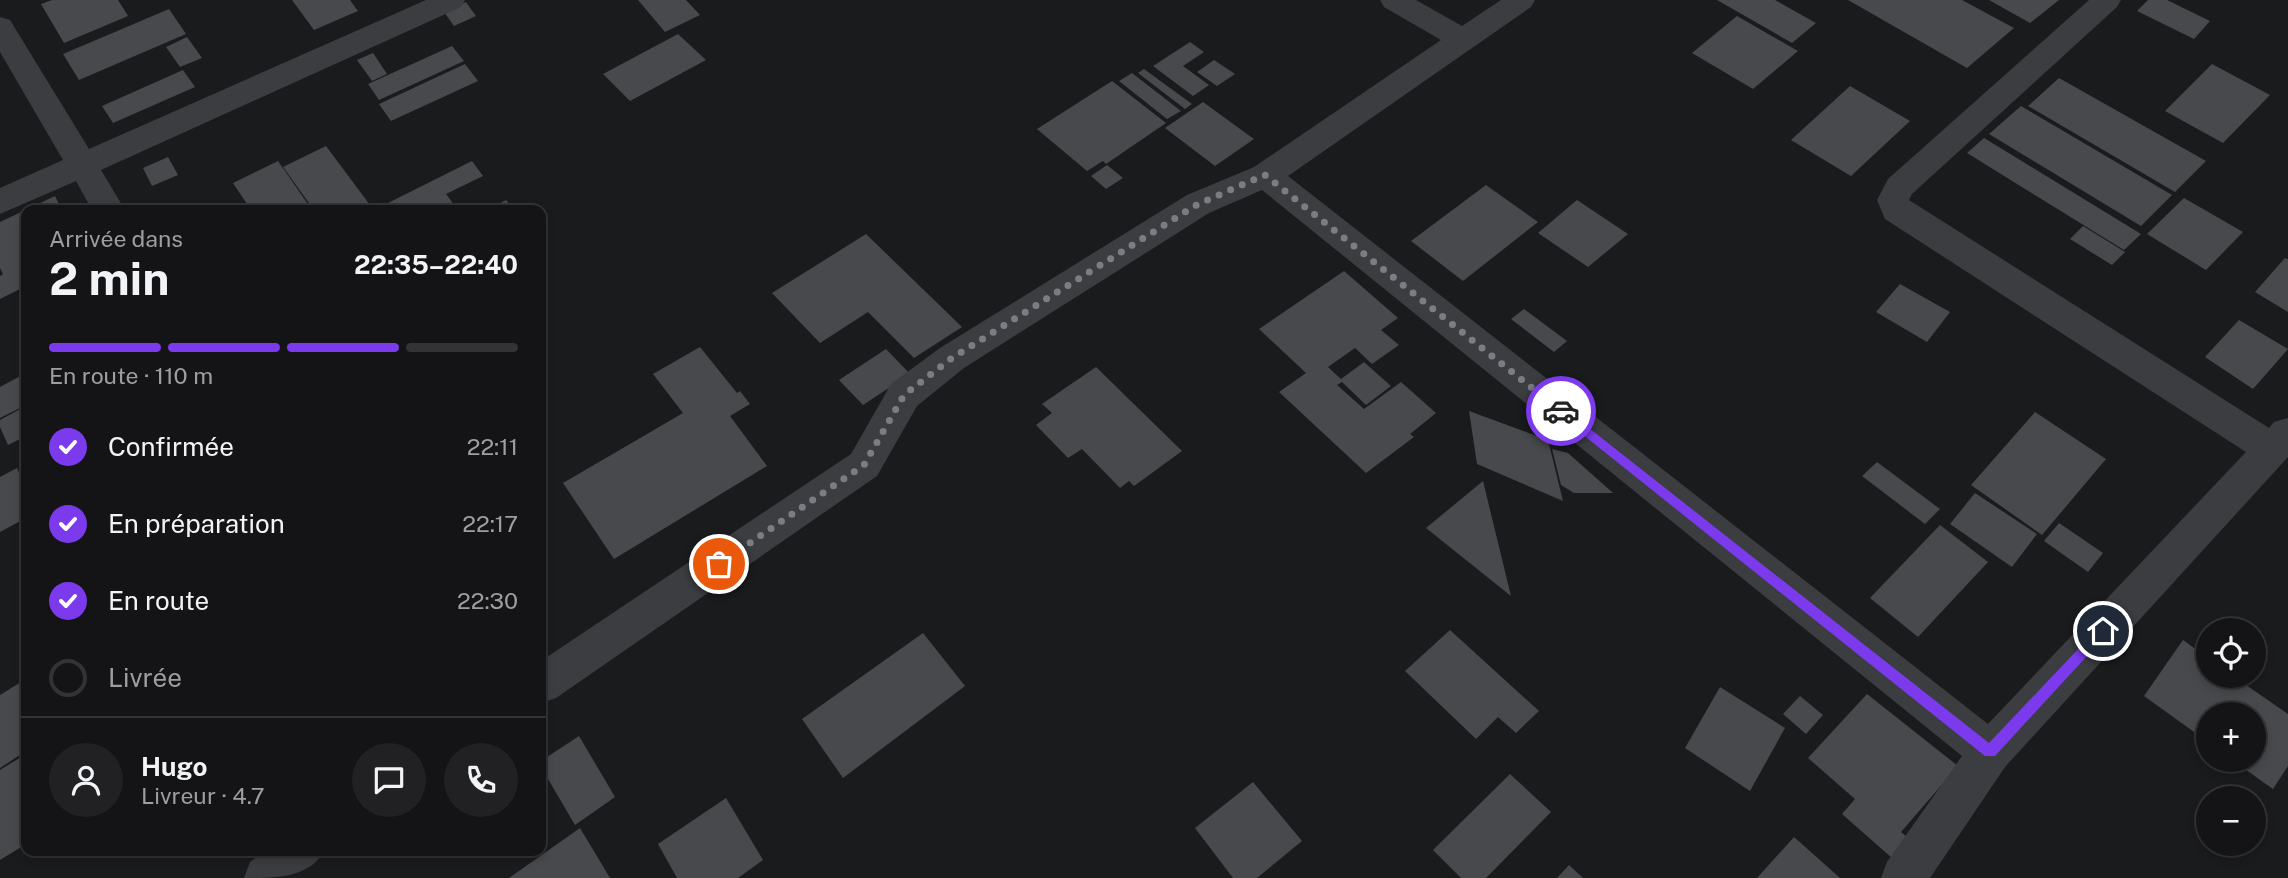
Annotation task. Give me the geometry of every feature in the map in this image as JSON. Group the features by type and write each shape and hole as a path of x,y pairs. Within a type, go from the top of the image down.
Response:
{"street":[{"path":"0,202 451,0"},
{"path":"1394,0 1462,39"},
{"path":"546,681 864,465 904,395 952,358 1198,204 1265,175 1521,0"},
{"path":"1903,878 1990,752 2281,441 1897,210 1893,200 1899,187 2107,0"},
{"path":"0,27 106,205"},
{"path":"1265,175 1990,752"},
{"path":"266,878 295,856"}],"building":[{"path":"52,0 118,0 128,16 64,43 41,4"},
{"path":"292,0 350,0 358,11 314,30"},
{"path":"638,0 686,0 700,15 665,32"},
{"path":"1717,0 1775,0 1816,23 1792,43"},
{"path":"1848,0 1962,0 2014,28 1967,68"},
{"path":"1989,0 2059,0 2030,23"},
{"path":"2148,0 2167,0 2210,21 2194,39 2137,11"},
{"path":"466,2 476,16 454,26 444,12"},
{"path":"169,9 186,34 79,80 63,54"},
{"path":"1737,16 1798,51 1753,89 1692,53"},
{"path":"678,34 706,60 630,101 603,74"},
{"path":"187,37 202,58 180,67 166,47"},
{"path":"1190,42 1204,52 1183,66 1209,85 1193,96 1153,66"},
{"path":"452,46 464,61 379,100 368,84"},
{"path":"373,53 387,74 372,81 357,60"},
{"path":"1214,60 1235,74 1217,86 1197,72"},
{"path":"465,64 478,81 391,121 379,104"},
{"path":"2212,64 2270,95 2223,143 2165,111"},
{"path":"1144,69 1192,104 1185,109 1138,73"},
{"path":"183,70 195,87 113,123 102,106"},
{"path":"1132,73 1181,111 1167,119 1119,81"},
{"path":"2059,78 2206,161 2175,192 2028,106"},
{"path":"1112,81 1166,123 1106,164 1103,161 1087,171 1037,129"},
{"path":"1850,86 1910,121 1851,176 1791,140"},
{"path":"1203,102 1254,139 1215,166 1165,128"},
{"path":"2021,106 2172,195 2141,226 1989,134"},
{"path":"1984,138 2141,234 2124,250 1967,153"},
{"path":"326,146 370,205 310,205 283,167"},
{"path":"168,157 178,175 152,186 143,168"},
{"path":"278,161 309,205 248,205 233,183"},
{"path":"472,161 483,176 446,194 454,205 384,205"},
{"path":"1107,165 1123,178 1106,189 1091,176"},
{"path":"1486,185 1538,222 1463,281 1411,241"},
{"path":"55,196 60,205 36,205"},
{"path":"2184,198 2243,232 2206,270 2147,234"},
{"path":"506,200 510,205 496,205"},
{"path":"1577,200 1628,234 1588,267 1538,233"},
{"path":"21,212 21,288 0,299 0,276 3,274 0,268 0,222"},
{"path":"2083,226 2125,252 2112,265 2070,239"},
{"path":"866,234 962,327 914,358 868,312 820,343 772,293"},
{"path":"2285,258 2288,259 2288,312 2255,292"},
{"path":"1344,271 1398,318 1381,330 1399,345 1372,364 1355,348 1328,367 1341,379 1364,362 1391,386 1366,405 1342,382 1337,385 1364,409 1401,382 1436,413 1410,434 1414,437 1366,473 1279,392 1306,373 1259,329"},
{"path":"1900,284 1950,312 1927,342 1876,312"},
{"path":"1524,309 1567,341 1554,352 1511,319"},
{"path":"2239,320 2288,349 2253,389 2205,357"},
{"path":"700,347 737,393 740,391 750,404 730,416 767,466 614,559 563,483 683,413 653,374"},
{"path":"886,349 910,374 863,405 839,380"},
{"path":"1096,367 1182,451 1134,486 1129,481 1120,488 1082,449 1068,458 1036,425 1052,413 1042,404"},
{"path":"21,376 21,408 0,418 0,387"},
{"path":"21,409 21,438 8,445 0,427 0,420"},
{"path":"1469,411 1548,440 1563,501 1477,464"},
{"path":"2035,412 2106,459 2042,535 1971,485"},
{"path":"1552,449 1568,453 1613,493 1574,493 1561,485"},
{"path":"1877,462 1940,509 1925,524 1862,476"},
{"path":"17,468 21,477 21,521 0,532 0,477"},
{"path":"1483,481 1511,596 1426,528"},
{"path":"1975,493 2037,534 2012,567 1950,524"},
{"path":"2059,523 2103,553 2088,572 2044,541"},
{"path":"1940,525 1988,562 1918,637 1870,598"},
{"path":"1450,630 1539,711 1516,733 1498,717 1476,739 1405,671"},
{"path":"923,633 965,686 843,778 802,719"},
{"path":"2183,640 2196,649 2196,688 2250,688 2288,714 2288,766 2273,789 2249,772 2266,772 2266,702 2196,702 2196,733 2144,696"},
{"path":"21,682 21,754 0,768 0,695"},
{"path":"1720,687 1785,728 1750,791 1685,748"},
{"path":"1867,694 1958,766 1901,832 1909,839 1892,858 1842,814 1855,799 1808,758"},
{"path":"1800,696 1823,715 1806,734 1783,714"},
{"path":"579,736 615,797 575,825 546,776 546,758"},
{"path":"21,757 21,847 0,860 0,770"},
{"path":"1510,774 1551,812 1486,878 1461,878 1433,850"},
{"path":"1253,782 1302,841 1257,878 1233,878 1195,828"},
{"path":"726,798 763,860 738,878 677,878 658,844"},
{"path":"580,828 610,878 509,878 540,856 546,856 546,852"},
{"path":"1794,837 1840,878 1757,878"},
{"path":"1569,865 1583,878 1557,878"}],"way so far":[{"path":"719,564 864,465 904,395 952,358 1198,204 1265,175 1561,411"}],"route":[{"path":"1561,411 1990,752 2103,631"}]}
